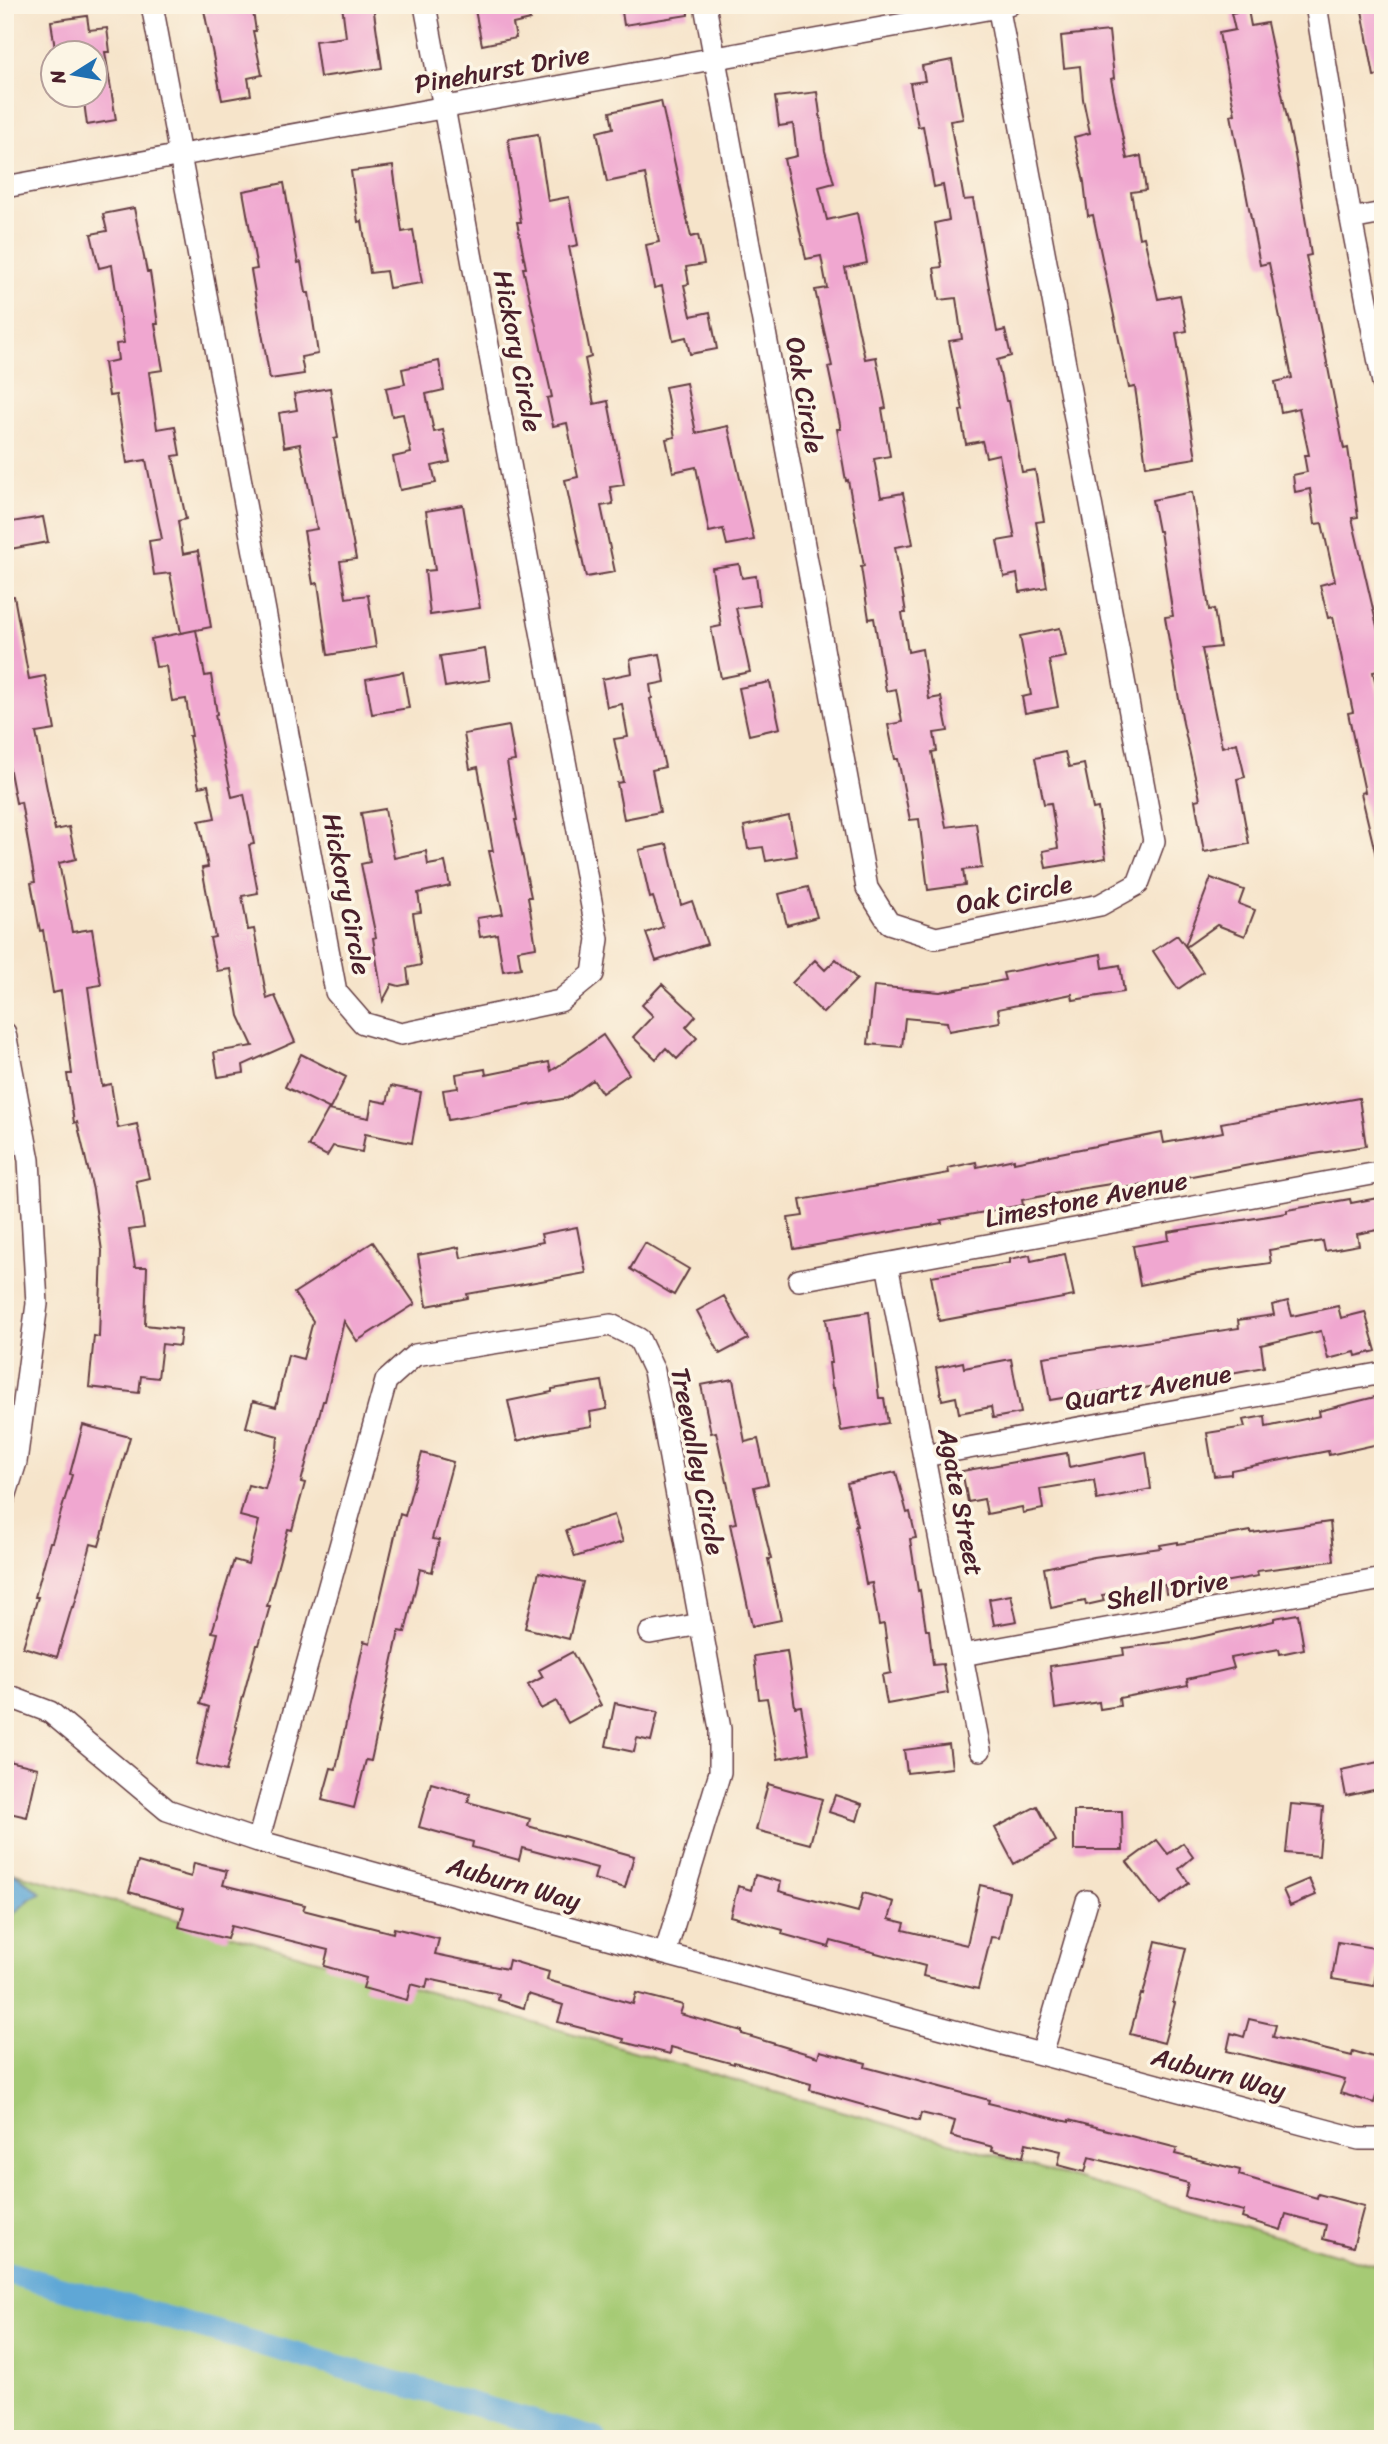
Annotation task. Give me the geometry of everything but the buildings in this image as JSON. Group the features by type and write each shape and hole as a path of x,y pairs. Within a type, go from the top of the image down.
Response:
{"street":[{"name":"Hickory Circle","path":"152,5 336,992 363,1023 401,1034 560,1001 593,974 598,939 425,5"},
{"name":"Oak Circle","path":"705,5 867,888 889,922 936,937 1100,905 1138,884 1154,841 1002,6"},
{"path":"1316,5 1383,383"},
{"name":"Pinehurst Drive","path":"5,187 1002,6"},
{"path":"1352,219 1383,213"},
{"path":"5,1032 29,1160 37,1304 16,1462 5,1497"},
{"name":"Limestone Avenue","path":"799,1280 1383,1172"},
{"name":"Agate Street","path":"887,1264 980,1750"},
{"name":"Treevalley Circle","path":"258,1841 386,1381 415,1355 611,1325 639,1339 654,1371 720,1729 720,1772 665,1954"},
{"name":"Quartz Avenue","path":"924,1456 1383,1373"},
{"name":"Shell Drive","path":"962,1656 1383,1579"},
{"path":"650,1633 701,1624"},
{"name":"Auburn Way","path":"5,1695 50,1712 167,1810 258,1841 665,1954 1359,2139 1383,2139"},
{"path":"1042,2054 1087,1901"}],"green space":[{"path":"5,1870 1383,2267 1383,2439 5,2439"}],"water":[{"path":"5,1866 41,1893 31,1898 10,1917 5,1914"}],"waterway":[{"path":"5,2272 596,2439"}]}
